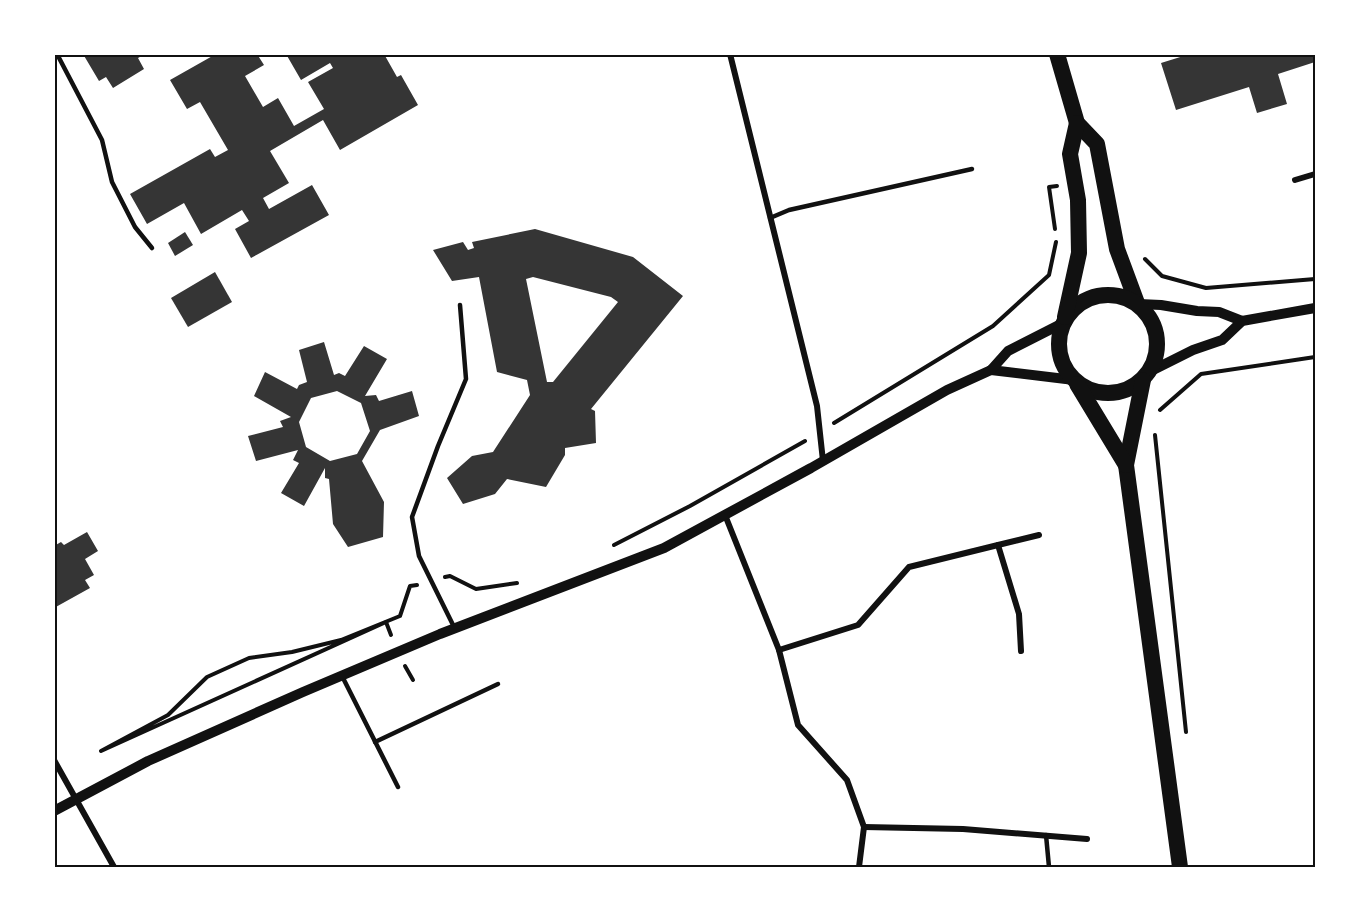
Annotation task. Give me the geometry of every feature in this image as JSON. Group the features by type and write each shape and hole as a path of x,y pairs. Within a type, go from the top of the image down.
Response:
{"highway":[{"path":"1057,54 1077,123 1097,144 1117,249 1138,304"},
{"path":"1077,123 1070,154 1080,227 1079,253 1058,338 1059,353 1065,367 1096,412 1126,465"},
{"path":"1064,321 1075,306 1089,297 1106,294 1122,296 1138,304 1149,315 1156,328 1158,343 1156,358 1146,376 1126,465 1180,867"},
{"path":"1075,381 1088,389 1102,393 1117,393 1131,388 1146,376"}],"street":[{"path":"730,54 817,406 823,461"},
{"path":"1295,180 1315,174"},
{"path":"1138,304 1161,304 1219,312 1242,321 1315,308"},
{"path":"54,811 148,760 342,676 455,628 664,548 823,461 946,390 991,370 1008,351 1064,321"},
{"path":"1146,376 1184,354 1222,340 1242,321"},
{"path":"991,370 1022,375 1051,375 1075,381"},
{"path":"725,514 779,650 798,725 847,780 864,827 859,867"},
{"path":"779,650 858,625 909,567 1040,535"},
{"path":"998,545 1019,614 1021,651"},
{"path":"54,760 114,867"},
{"path":"864,827 963,829 1087,839"}],"lane":[{"path":"57,54 102,140 112,182 135,227 152,248"},
{"path":"770,218 789,210 972,169"},
{"path":"455,628 419,556 412,517 466,379 460,305"},
{"path":"342,676 398,787"},
{"path":"375,741 498,684"},
{"path":"1046,835 1049,867"}],"path":[{"path":"608,548 690,506 820,432 993,326 1049,275 1057,239 1049,187 1075,182"},
{"path":"1139,253 1162,276 1206,288 1315,279"},
{"path":"1153,416 1201,374 1315,357"},
{"path":"1154,428 1186,735"},
{"path":"386,622 341,640 292,652 249,658 207,677 168,715 101,751 400,616 410,586 450,576 476,589 520,582"}],"building":[{"path":"83,54 145,54 138,58 144,69 113,88 106,77 99,81"},
{"path":"216,54 257,54 264,65 245,76 263,107 278,98 294,126 324,109 308,82 333,68 330,63 301,80 286,54 384,54 397,77 401,75 418,105 340,150 323,120 270,151 289,183 263,198 269,209 312,185 329,215 251,258 235,229 249,221 242,210 201,234 184,203 147,224 130,194 210,149 215,157 228,150 200,102 187,109 170,80"},
{"path":"1190,54 1315,54 1315,62 1278,74 1287,104 1257,113 1249,87 1176,110 1161,63"},
{"path":"535,229 633,257 683,296 591,409 595,411 596,443 565,448 565,455 546,487 507,479 495,494 463,504 447,478 472,456 493,452 530,395 527,380 497,372 479,277 452,281 433,250 463,242 468,250 474,248 472,242","holes":["533,277 611,297 618,302 553,382 547,382 526,279"]},
{"path":"185,232 193,245 175,256 168,243"},
{"path":"215,272 232,302 188,327 171,298"},
{"path":"324,342 334,375 339,373 345,376 364,346 387,359 365,396 376,395 379,401 412,391 419,416 380,430 362,461 384,502 383,537 348,547 333,524 329,479 325,478 325,468 304,506 281,493 299,463 293,460 298,450 256,461 248,436 283,427 280,421 291,417 254,396 265,372 297,389 299,385 307,382 299,350","holes":["337,391 361,403 370,431 357,454 330,461 306,447 299,422 311,398"]},
{"path":"87,532 98,551 85,559 94,575 85,580 90,588 54,608 54,546 61,542 64,545"}]}
